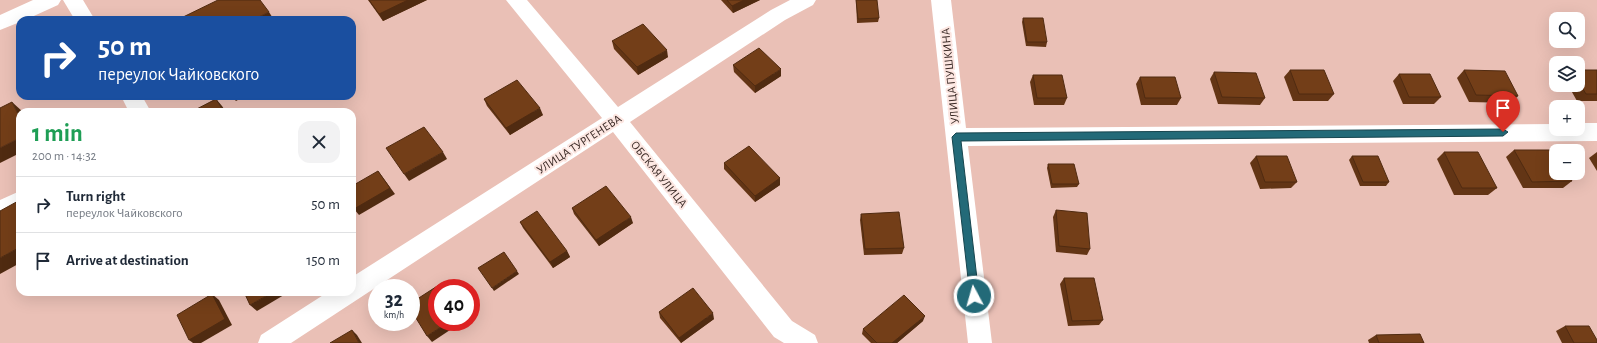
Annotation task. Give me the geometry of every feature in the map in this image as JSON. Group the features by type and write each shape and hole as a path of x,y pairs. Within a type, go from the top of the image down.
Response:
{"street":[{"path":"0,22 51,0"},
{"path":"73,0 83,16"},
{"name":"ОБСКАЯ УЛИЦА","path":"516,0 616,120 783,329 806,343"},
{"name":"УЛИЦА ТУРГЕНЕВА","path":"356,287 778,15 806,0"},
{"name":"УЛИЦА ПУШКИНА","path":"941,0 980,343"},
{"path":"956,137 1597,132"},
{"path":"0,210 16,203"},
{"path":"270,343 343,296"}],"building":[{"path":"218,0 260,0 269,12 261,16 185,16"},
{"path":"369,0 408,0 379,14"},
{"path":"727,0 744,0 732,6"},
{"path":"856,0 877,0 879,18 858,19"},
{"path":"1023,18 1043,18 1047,42 1027,42"},
{"path":"643,24 667,50 637,67 612,41"},
{"path":"759,48 781,69 755,86 733,65"},
{"path":"1290,70 1324,70 1334,94 1299,94"},
{"path":"1464,70 1505,71 1518,96 1476,95"},
{"path":"1585,70 1597,70 1597,94 1586,94"},
{"path":"1214,72 1256,73 1265,98 1222,97"},
{"path":"1399,74 1430,74 1441,97 1409,97"},
{"path":"1033,75 1062,75 1067,98 1037,98"},
{"path":"1140,77 1175,77 1181,98 1145,98"},
{"path":"517,80 540,108 506,128 484,99"},
{"path":"217,100 222,108 199,108"},
{"path":"12,102 16,110 16,140 0,148 0,108"},
{"path":"424,127 443,152 404,174 386,148"},
{"path":"749,146 780,178 755,196 724,163"},
{"path":"1514,150 1549,150 1549,180 1572,181 1532,182"},
{"path":"1444,152 1478,152 1497,188 1462,188"},
{"path":"1256,156 1287,156 1297,182 1265,182"},
{"path":"1352,156 1378,156 1389,182 1363,182"},
{"path":"1048,164 1074,164 1079,184 1052,184"},
{"path":"378,171 390,188 356,208 356,184"},
{"path":"606,186 631,217 596,240 572,208"},
{"path":"16,202 16,249 0,258 0,211"},
{"path":"1056,210 1087,213 1090,249 1059,246"},
{"path":"537,211 567,251 550,262 520,222"},
{"path":"899,212 904,248 865,249 861,214"},
{"path":"504,252 517,271 492,288 478,268"},
{"path":"1064,278 1094,278 1103,320 1072,321"},
{"path":"693,288 713,313 679,338 659,312"},
{"path":"428,292 428,331 435,331 427,336 420,325 420,297"},
{"path":"904,295 925,316 892,343 877,343 863,329"},
{"path":"209,296 213,296 225,319 189,340 177,315"},
{"path":"246,296 266,296 250,305"},
{"path":"1565,326 1589,326 1597,340 1597,343 1574,343"},
{"path":"352,330 359,343 330,343"},
{"path":"1420,334 1424,343 1379,343 1376,335"}],"route":[{"path":"974,296 956,137 1503,132"}]}
